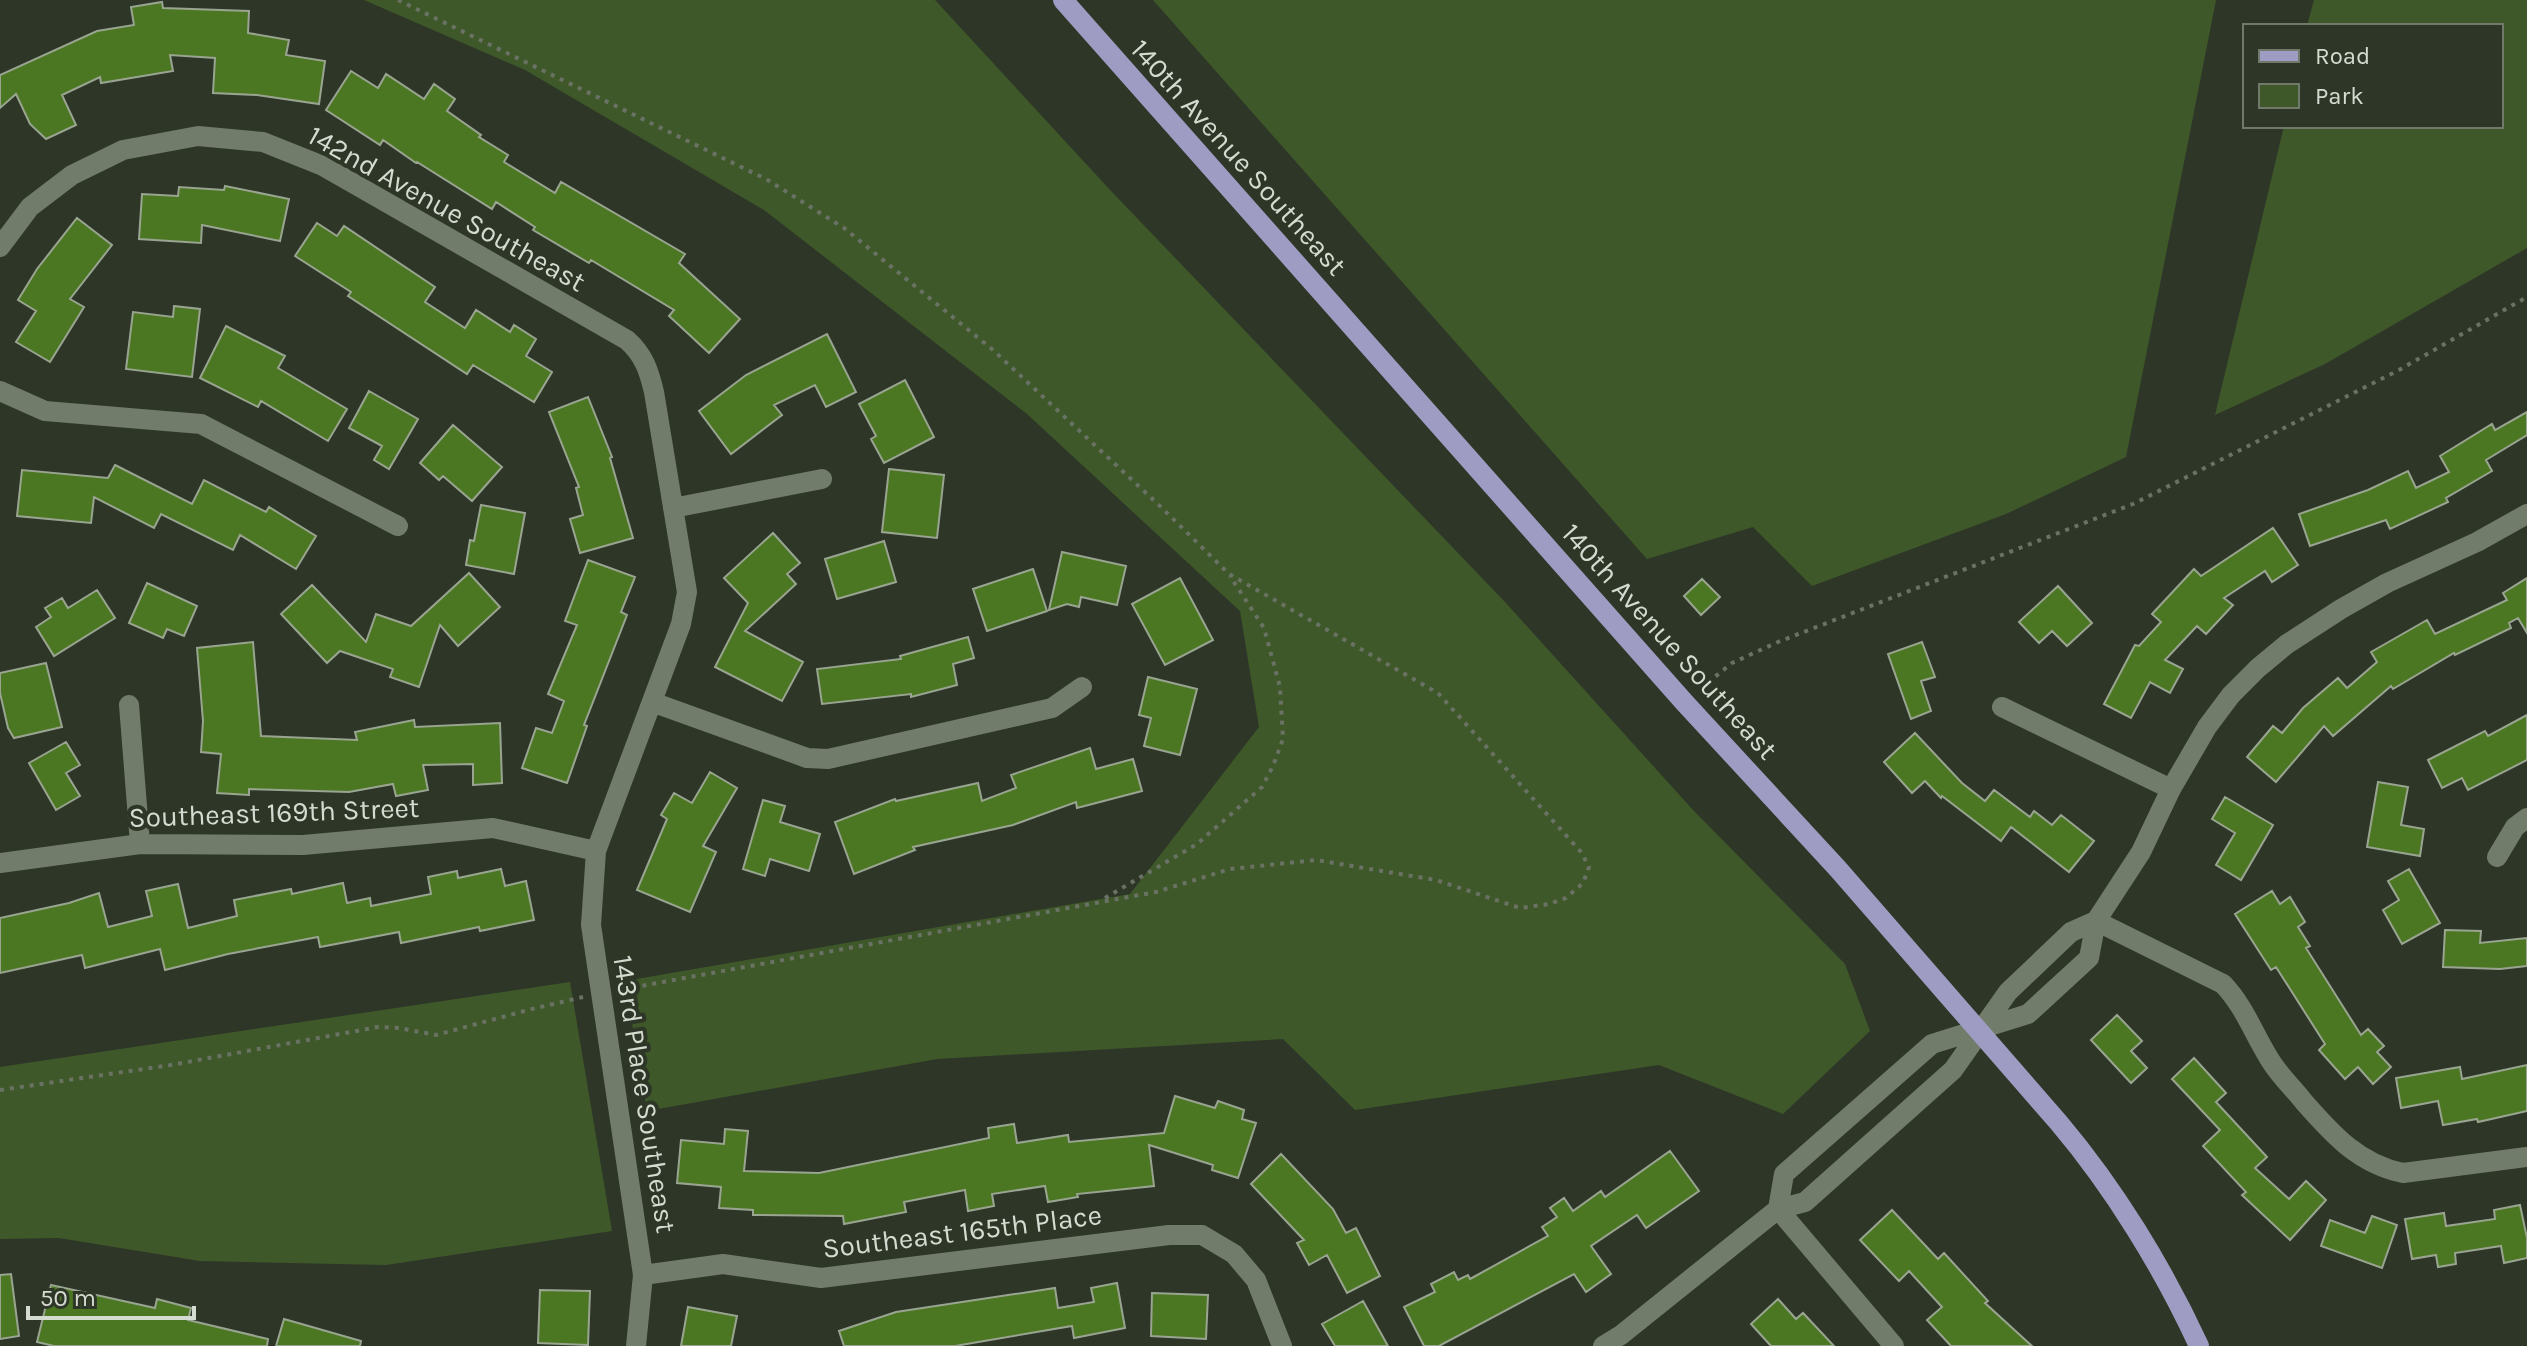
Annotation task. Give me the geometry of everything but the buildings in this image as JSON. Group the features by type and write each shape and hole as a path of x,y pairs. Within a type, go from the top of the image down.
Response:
{"main road":[{"name":"140th Avenue Southeast","path":"1063,0 1684,702 1838,869 2082,1150 2149,1252 2199,1346"}],"street":[{"name":"142nd Avenue Southeast","path":"0,247 30,207 72,175 123,150 198,136 263,142 323,166 627,340 639,350 649,369"},
{"name":"143rd Place Southeast","path":"636,1346 643,1275 591,925 596,851 681,624 687,592 649,369"},
{"path":"0,391 45,411 201,424 398,526"},
{"path":"673,508 822,479"},
{"path":"1894,1346 1778,1209 1784,1174 1932,1044 2028,1014 2089,958 2096,921 2141,852 2171,789 2207,727 2231,695 2258,668 2287,644 2341,609 2527,514"},
{"path":"652,702 807,758 828,759 1052,708 1082,687"},
{"path":"129,705 140,844"},
{"path":"2002,707 2171,789"},
{"path":"2497,857 2515,827 2527,818"},
{"name":"Southeast 169th Street","path":"0,863 140,844 303,845 493,828 596,851"},
{"path":"1603,1346 1621,1335 1778,1209 1805,1202 1953,1070 2008,992 2071,932 2096,921"},
{"path":"2096,921 2223,984 2244,1011 2273,1065 2336,1138 2369,1161 2403,1173 2527,1157"},
{"name":"Southeast 165th Place","path":"643,1275 723,1264 821,1278 1169,1235 1202,1235 1234,1254 1256,1280 1282,1346"}],"path":[{"path":"398,0 766,179 844,228 993,350 1229,574 1264,628 1280,687 1283,739 1273,766 1262,787 1197,844 1105,898"},
{"path":"1684,702 1732,663 1778,642 2133,504 2399,370 2527,297"},
{"path":"0,1090 171,1065 378,1027 436,1035 601,993 1156,892 1230,869 1316,860 1436,880 1520,908 1566,898 1583,883 1589,867 1581,852 1438,693 1229,574"}],"green space":[{"path":"364,0 935,0 1111,191 1504,601 1693,810 1845,964 1870,1031 1783,1114 1659,1065 1355,1110 1283,1039 937,1059 647,1111 625,981 1130,894 1259,727 1240,611 1027,414 764,210 525,70"},
{"path":"1153,0 2216,0 2126,457 2006,514 1812,586 1753,527 1647,559"},
{"path":"2314,0 2527,0 2527,248 2325,364 2215,415 2284,128 2503,128 2503,24 2308,24"},
{"path":"570,982 612,1231 386,1265 200,1261 59,1238 0,1239 0,1067"}]}
